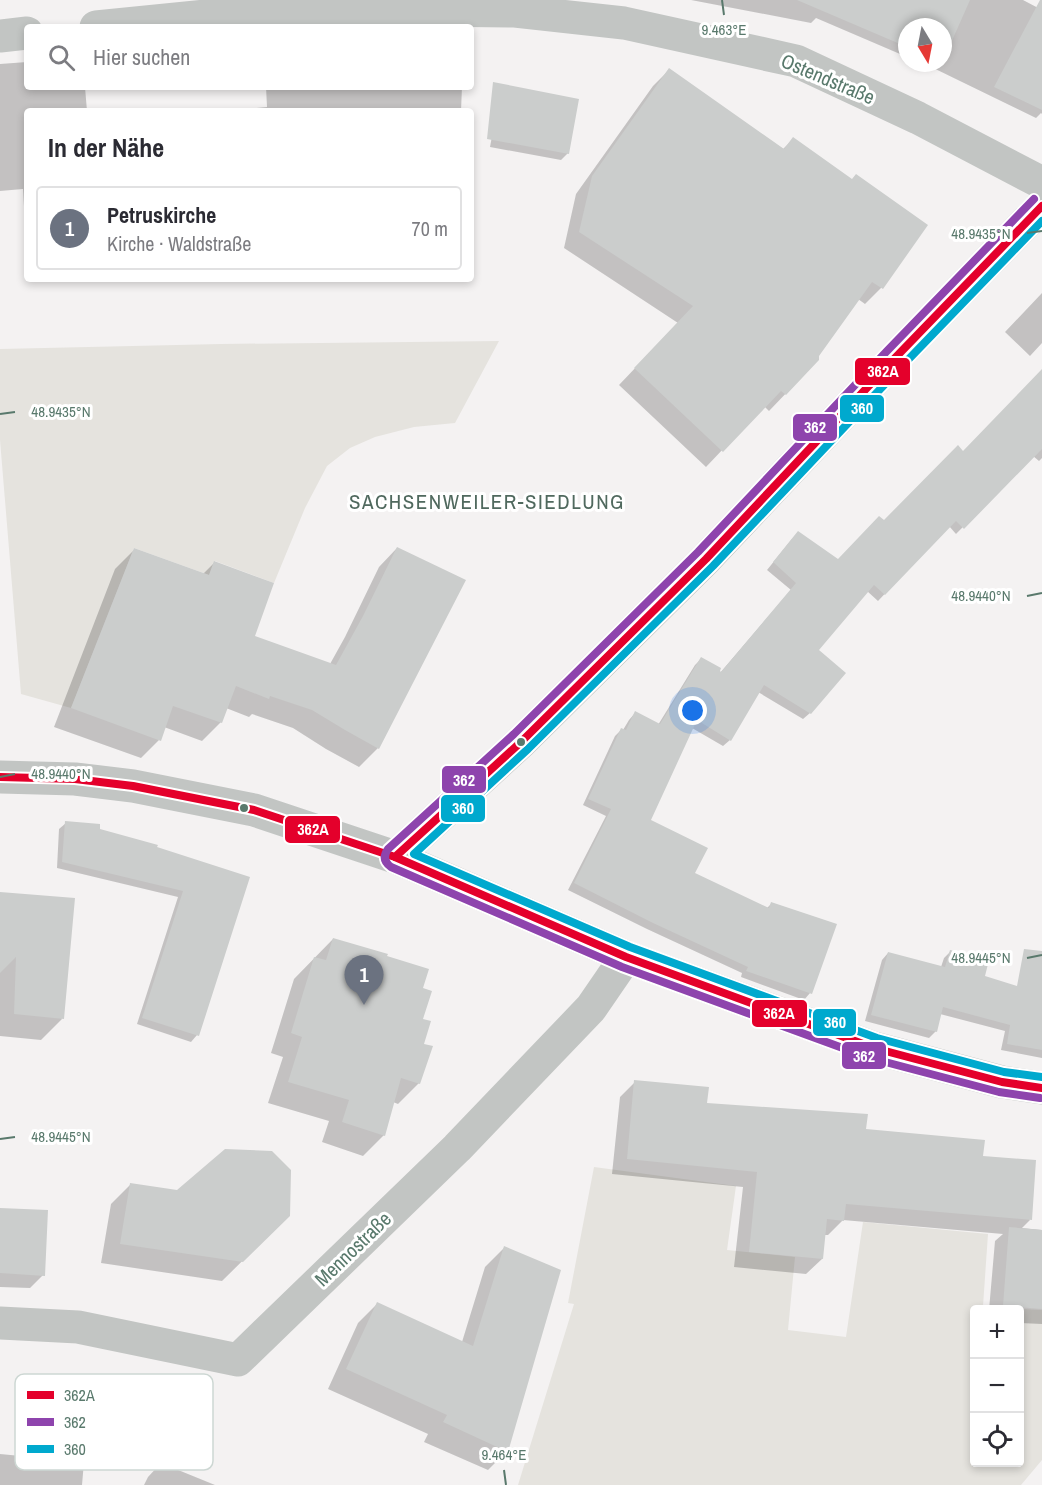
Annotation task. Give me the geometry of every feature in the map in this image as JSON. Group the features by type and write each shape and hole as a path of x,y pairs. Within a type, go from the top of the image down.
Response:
{"street":[{"name":"Ostendstraße","path":"126,24 225,14 426,10 515,10 624,22 796,61 918,118 1042,183"},
{"path":"0,36 24,33"},
{"path":"394,857 521,742 706,559 1042,206"},
{"path":"0,777 75,779 122,784 254,810 394,857 626,957 874,1048 1002,1082 1042,1088"},
{"name":"Mennostraße","path":"0,1323 78,1327 238,1360 457,1148 591,1008 626,957"}],"shaded area":[{"path":"499,341 455,423 414,427 375,437 350,448 327,466 305,508 274,583 215,561 209,575 134,548 71,708 21,694 0,440 0,349"},
{"path":"594,1167 736,1186 727,1250 795,1257 788,1330 846,1337 863,1222 988,1234 983,1305 970,1305 970,1467 1024,1467 1024,1309 1042,1310 1042,1460 1021,1485 518,1485 574,1304 568,1303"}],"building":[{"path":"797,0 970,0 952,41 952,18 898,18 898,43"},
{"path":"1042,0 1042,110 994,87"},
{"path":"669,68 784,149 793,137 852,179 856,174 928,225 883,289 872,282 819,356 819,360 786,395 781,391 723,452 634,368 693,306 579,232 592,176"},
{"path":"493,82 579,99 569,154 487,139"},
{"path":"1042,369 1042,449 964,529 956,521 885,595 874,585 819,650 846,673 811,714 764,685 731,741 697,720 651,820 708,848 695,873 769,908 771,902 837,924 812,994 746,971 748,967 574,883 611,809 588,799 621,728 626,730 635,711 660,724 701,657 721,668 721,672 796,583 773,562 798,531 838,559 879,516 884,520 958,445 963,451"},
{"path":"397,547 466,580 379,749 312,710 270,696 269,699 236,686 222,723 173,706 161,741 71,708 134,548 209,575 214,561 274,583 255,636 336,665"},
{"path":"65,821 100,824 100,829 158,845 157,847 250,877 199,1036 142,1018 183,891 62,862"},
{"path":"0,892 75,898 64,1019 14,1014 16,957 0,973"},
{"path":"333,938 429,969 423,988 432,991 423,1019 431,1021 424,1044 433,1046 420,1084 401,1078 385,1136 342,1122 349,1100 288,1082 302,1037 291,1033 314,957 326,960"},
{"path":"1024,949 1042,951 1042,1050 1007,1044 1010,1025 943,1007 937,1032 871,1015 888,952 945,967 950,950 989,960 985,976 1017,986"},
{"path":"634,1080 709,1087 707,1103 868,1114 866,1129 985,1140 983,1156 1036,1160 1032,1220 846,1204 844,1221 827,1219 823,1259 749,1252 757,1172 627,1159"},
{"path":"225,1149 272,1151 291,1170 290,1216 243,1262 120,1244 130,1183 177,1190"},
{"path":"0,1208 48,1210 45,1276 0,1273"},
{"path":"1009,1227 1042,1230 1042,1309 1024,1308 1024,1305 1003,1305"},
{"path":"504,1246 561,1270 508,1452 443,1422 447,1415 346,1369 377,1302 473,1346"}],"transit line":[{"name":"362","path":"1034,199 698,552 514,734 388,849 385,856 391,867 622,967 870,1058 999,1092 1040,1098"},
{"name":"362A","path":"395,857 521,742 706,559 1042,206"},
{"name":"360","path":"1042,221 713,566 528,749 414,854 630,947 877,1038 1004,1072 1042,1077"},
{"name":"362A","path":"0,777 75,779 133,786 254,810 395,857 626,957 874,1048 1002,1082 1042,1088"}],"place":[{"name":"Petruskirche","path":"364,1005"}],"district":[{"name":"SACHSENWEILER-SIEDLUNG","path":"487,502"}]}
